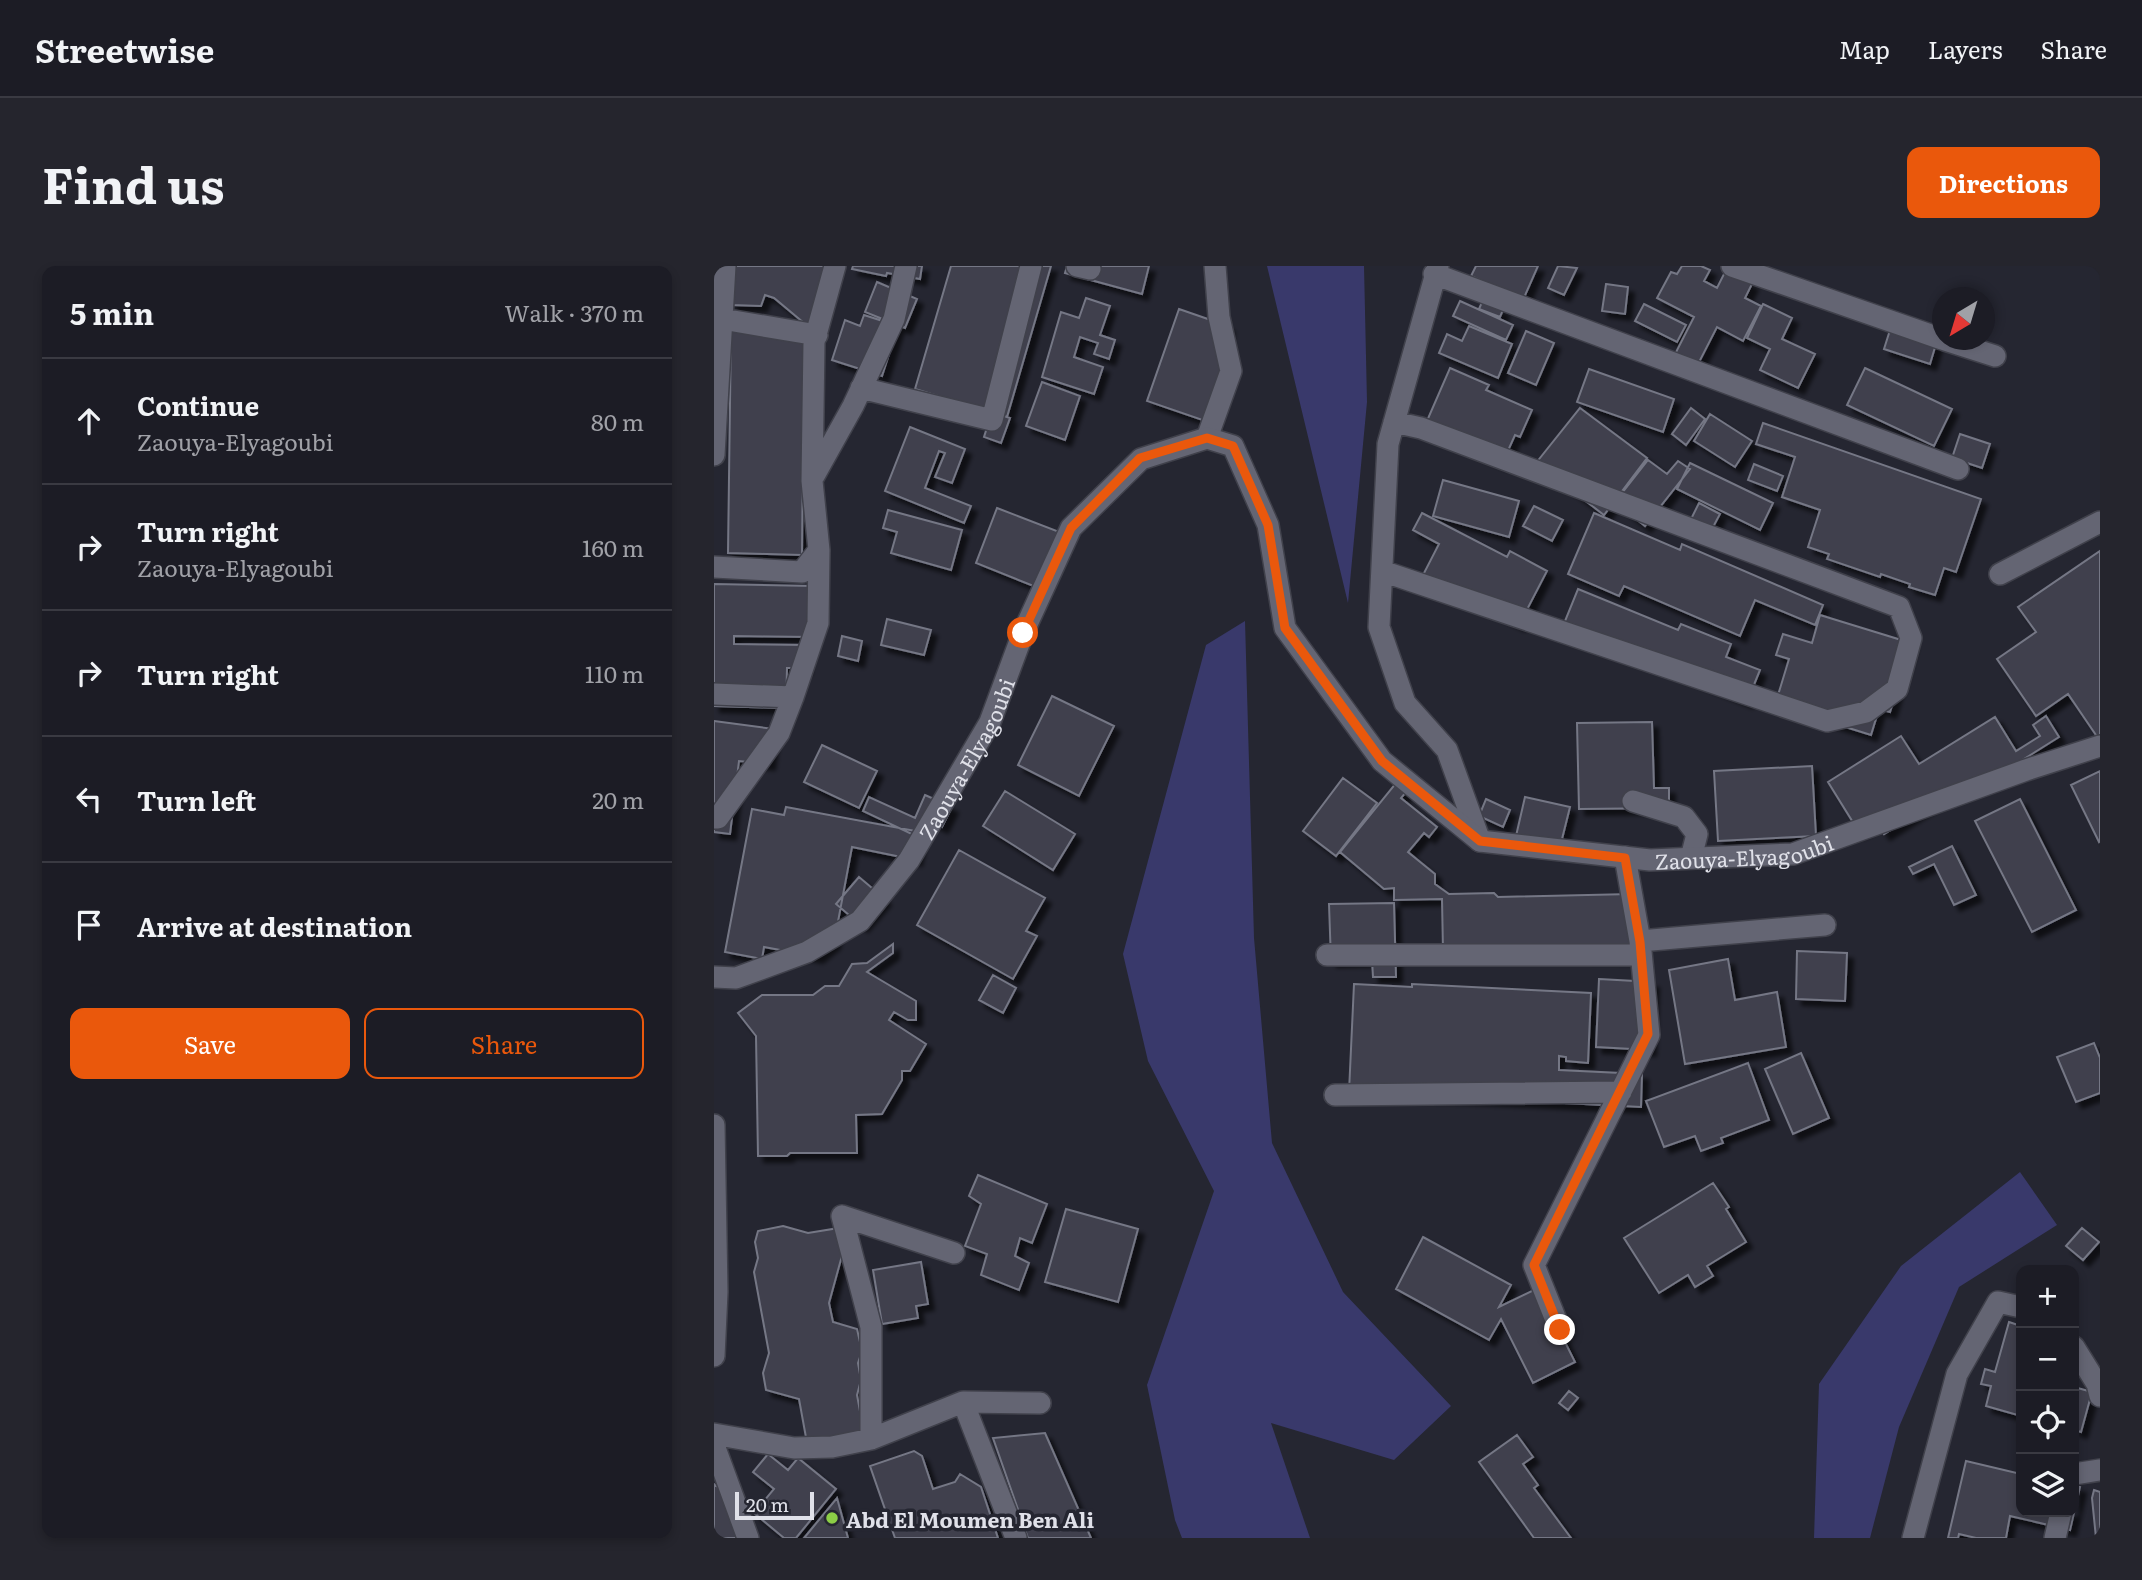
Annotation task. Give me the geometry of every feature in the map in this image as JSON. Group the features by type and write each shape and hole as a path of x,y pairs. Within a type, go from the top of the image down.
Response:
{"street":[{"path":"714,455 718,320 725,266"},
{"path":"715,821 779,733 818,623 819,551 812,481 814,342 835,266"},
{"path":"812,481 894,320 906,266"},
{"path":"861,388 992,420 1031,266"},
{"path":"1215,266 1219,317 1231,371 1207,438 1233,446 1268,525 1285,628 1382,761 1480,841"},
{"path":"1732,266 1932,335"},
{"path":"1480,841 1447,750 1405,703 1379,627 1388,444 1436,270 1958,469"},
{"path":"718,320 817,335"},
{"path":"1977,350 1995,356"},
{"path":"1382,571 1827,721 1866,712 1896,689 1911,638 1899,607 1421,428 1394,422"},
{"name":"Zaouya-Elyagoubi","path":"714,977 736,978 807,952 860,921 909,860 990,722 1023,633 1071,528 1140,458 1207,438"},
{"path":"2000,574 2100,523"},
{"path":"714,567 802,572 819,551"},
{"path":"714,694 793,697"},
{"name":"Zaouya-Elyagoubi","path":"1480,841 1650,860 1793,854 2100,746"},
{"path":"1633,802 1684,817 1697,834 1691,858"},
{"path":"1560,1330 1534,1265 1648,1034 1641,948 1625,858"},
{"path":"1326,955 1641,948 1825,925"},
{"path":"1335,1095 1620,1091"},
{"path":"714,1125 714,1356"},
{"path":"871,1439 871,1327 842,1216 954,1253"},
{"path":"1913,1538 1957,1374 1998,1302 2016,1306"},
{"path":"2079,1355 2099,1386"},
{"path":"963,1402 1016,1538"},
{"path":"714,1434 794,1448 832,1447 871,1439 963,1402 1040,1403"},
{"path":"714,1445 748,1538"},
{"path":"2079,1473 2100,1470"},
{"path":"2055,1538 2060,1517"}],"shaded area":[{"path":"1267,266 1364,266 1367,402 1348,603"},
{"path":"1245,621 1254,938 1272,1143 1343,1292 1451,1406 1394,1460 1271,1423 1310,1538 1182,1538 1175,1520 1147,1385 1214,1191 1148,1061 1123,954 1206,645"},
{"path":"2020,1172 2057,1225 1959,1287 1899,1427 1870,1538 1814,1538 1819,1384 1901,1266"}],"building":[{"path":"732,266 831,266 810,328 774,298 765,295 761,306 731,305"},
{"path":"853,266 922,266 920,279 887,273 886,276 852,269"},
{"path":"951,266 1051,266 1007,417 915,389"},
{"path":"1067,266 1149,266 1142,294 1065,273"},
{"path":"1476,266 1538,266 1523,300 1471,276"},
{"path":"1558,266 1577,268 1564,295 1548,288"},
{"path":"1682,266 1701,266 1710,270 1704,281 1717,288 1726,270 1752,284 1745,298 1761,306 1743,341 1717,327 1694,372 1672,360 1694,317 1657,298 1671,272 1677,274"},
{"path":"877,282 917,299 905,328 865,312"},
{"path":"1606,284 1628,287 1625,314 1602,311"},
{"path":"1086,298 1110,306 1100,335 1115,340 1109,359 1094,354 1098,343 1080,337 1074,357 1103,367 1094,394 1042,377 1061,312 1079,318"},
{"path":"1460,301 1513,325 1506,340 1453,316"},
{"path":"1482,302 1503,310 1500,317 1479,309"},
{"path":"1644,304 1686,325 1677,342 1635,321"},
{"path":"1763,304 1792,318 1782,339 1815,354 1798,388 1760,370 1770,349 1747,338"},
{"path":"1179,309 1228,326 1214,424 1147,401"},
{"path":"864,315 898,326 882,376 832,360 845,320 860,326"},
{"path":"1469,326 1512,344 1498,378 1439,353 1447,334 1462,341"},
{"path":"731,328 804,340 802,555 728,553"},
{"path":"1890,330 1932,343 1932,350 1934,350 1930,364 1884,349"},
{"path":"1526,331 1554,343 1536,385 1508,373"},
{"path":"1450,368 1489,385 1486,390 1532,410 1520,437 1515,435 1502,464 1423,430"},
{"path":"1865,368 1952,409 1934,446 1847,405"},
{"path":"1589,369 1674,399 1663,432 1577,402"},
{"path":"1042,382 1080,396 1065,440 1026,426"},
{"path":"1580,408 1647,458 1604,515 1536,463"},
{"path":"1691,408 1705,419 1686,445 1672,434"},
{"path":"992,412 1010,418 1001,443 984,437"},
{"path":"1710,414 1752,441 1735,467 1694,441"},
{"path":"1763,423 1981,499 1956,572 1944,568 1935,595 1881,574 1880,577 1827,559 1829,554 1808,547 1820,510 1782,497 1795,457 1756,444"},
{"path":"910,427 965,449 952,483 935,477 945,453 939,451 925,488 971,506 964,523 885,491"},
{"path":"1960,434 1990,444 1982,468 1952,458"},
{"path":"1648,460 1667,474 1678,461 1690,469 1645,526 1615,502"},
{"path":"1690,463 1773,503 1760,530 1677,489"},
{"path":"1754,464 1783,476 1777,491 1748,480"},
{"path":"1443,480 1519,501 1509,537 1433,516"},
{"path":"1699,503 1720,514 1712,529 1691,519"},
{"path":"1534,506 1563,520 1552,541 1523,526"},
{"path":"997,508 1062,533 1041,589 976,563"},
{"path":"888,510 962,530 951,570 891,553 897,532 883,528"},
{"path":"1422,513 1507,557 1510,551 1547,571 1519,625 1423,575 1439,544 1413,530"},
{"path":"1594,513 1680,550 1682,544 1823,605 1815,625 1755,600 1740,636 1624,586 1619,596 1568,574"},
{"path":"2100,551 2100,741 2068,694 2036,716 1997,659 2036,632 2018,607"},
{"path":"714,584 814,586 813,637 734,636 734,644 805,645 805,668 787,668 786,708 714,706"},
{"path":"1578,589 1678,630 1681,624 1731,644 1726,657 1760,670 1747,702 1563,626"},
{"path":"1820,615 1911,643 1890,712 1879,709 1871,735 1775,705 1789,659 1776,655 1783,634 1812,643"},
{"path":"887,619 931,630 924,655 881,645"},
{"path":"842,636 862,641 858,661 838,656"},
{"path":"1052,696 1114,726 1079,796 1018,765"},
{"path":"2046,716 2059,737 1981,786 1975,777 1884,834 1876,821 1859,832 1828,782 1901,736 1919,764 1995,717 2016,751 2040,736 2033,725"},
{"path":"714,721 774,729 769,764 739,761 730,834 714,832"},
{"path":"1652,722 1654,788 1669,788 1669,808 1579,809 1577,723"},
{"path":"822,745 877,771 859,808 804,782"},
{"path":"1812,766 1816,836 1718,841 1714,771"},
{"path":"2100,771 2100,841 2099,842 2071,785"},
{"path":"1343,778 1377,803 1336,856 1303,831"},
{"path":"1396,783 1407,791 1401,798 1437,827 1429,837 1424,833 1408,852 1435,874 1435,884 1449,894 1494,893 1498,897 1631,894 1633,958 1443,951 1442,899 1394,900 1394,888 1384,889 1340,852"},
{"path":"1005,791 1075,834 1053,870 983,826"},
{"path":"925,795 952,807 942,827 928,820 920,838 863,811 869,797 915,818"},
{"path":"1525,797 1570,807 1560,847 1516,836"},
{"path":"1486,799 1510,810 1503,827 1479,816"},
{"path":"2020,799 2076,910 2032,932 1975,821"},
{"path":"786,807 921,832 916,860 852,847 834,943 817,957 764,947 762,959 725,952 752,809 784,815"},
{"path":"1952,846 1976,895 1954,905 1934,864 1913,874 1909,867"},
{"path":"959,850 1045,898 1026,931 1037,936 1013,979 917,925"},
{"path":"859,877 885,899 862,926 836,904"},
{"path":"1394,903 1396,977 1373,977 1372,960 1331,961 1329,904"},
{"path":"893,944 893,953 867,972 916,1001 916,1020 908,1020 894,1012 889,1020 926,1044 910,1071 902,1071 902,1080 882,1114 856,1115 857,1153 758,1156 756,1036 738,1013 762,995 813,995 825,986 839,986 852,964 867,963"},
{"path":"1797,951 1847,953 1845,1001 1796,999"},
{"path":"1728,959 1735,1000 1777,992 1786,1047 1685,1064 1669,970"},
{"path":"993,975 1016,988 1003,1013 979,1000"},
{"path":"1599,979 1653,982 1650,1050 1596,1047"},
{"path":"1354,984 1412,987 1412,984 1591,993 1588,1063 1566,1061 1566,1057 1559,1056 1559,1070 1642,1074 1641,1107 1349,1092"},
{"path":"2094,1043 2100,1058 2100,1093 2076,1102 2057,1057"},
{"path":"1801,1053 1829,1118 1793,1134 1765,1069"},
{"path":"1748,1063 1769,1120 1721,1138 1723,1143 1701,1151 1695,1136 1664,1147 1646,1101"},
{"path":"978,1175 1047,1204 1032,1243 1020,1238 1015,1256 1029,1263 1019,1290 981,1275 987,1254 965,1246 981,1204 969,1196"},
{"path":"1713,1183 1729,1207 1726,1209 1746,1242 1707,1266 1713,1276 1695,1287 1688,1275 1659,1293 1624,1238"},
{"path":"1066,1209 1138,1229 1118,1302 1045,1282"},
{"path":"783,1226 808,1233 839,1228 843,1252 829,1303 833,1322 857,1329 862,1351 858,1363 861,1380 857,1395 862,1422 859,1434 807,1443 799,1399 766,1390 763,1373 769,1353 754,1272 758,1258 755,1242 758,1231"},
{"path":"2082,1228 2099,1242 2083,1260 2066,1246"},
{"path":"1423,1237 1511,1285 1499,1307 1538,1288 1575,1362 1533,1383 1501,1319 1489,1340 1396,1289"},
{"path":"921,1262 928,1304 916,1306 918,1318 882,1324 873,1270"},
{"path":"2009,1322 2016,1324 2016,1415 1986,1406 1991,1386 1981,1384 1985,1369 1995,1372"},
{"path":"2079,1388 2092,1392 2079,1431"},
{"path":"1569,1391 1578,1398 1568,1410 1559,1403"},
{"path":"1045,1433 1091,1538 1028,1538 993,1438"},
{"path":"1517,1435 1533,1457 1523,1464 1538,1485 1534,1488 1571,1538 1534,1538 1479,1462"},
{"path":"914,1451 922,1456 933,1489 955,1482 960,1474 981,1487 998,1538 895,1538 870,1466"},
{"path":"768,1454 788,1470 798,1458 836,1489 796,1538 784,1538 754,1513 774,1489 753,1472"},
{"path":"1966,1461 2016,1473 2016,1517 2073,1517 2070,1530 2010,1516 2006,1538 1976,1538 1959,1534 1958,1538 1948,1538"},
{"path":"714,1484 728,1495 740,1538 714,1538"},
{"path":"2094,1490 2100,1492 2100,1538 2096,1538 2092,1498"},
{"name":"Abd El Moumen Ben Ali","path":"837,1498 848,1538 804,1538"}],"place":[{"name":"Abd El Moumen Ben Ali","path":"832,1518"}],"route":[{"path":"1023,633 1071,528 1140,458 1207,438 1233,446 1268,525 1285,628 1382,761 1480,841 1625,858 1640,942 1648,1034 1534,1265 1560,1330"}]}
